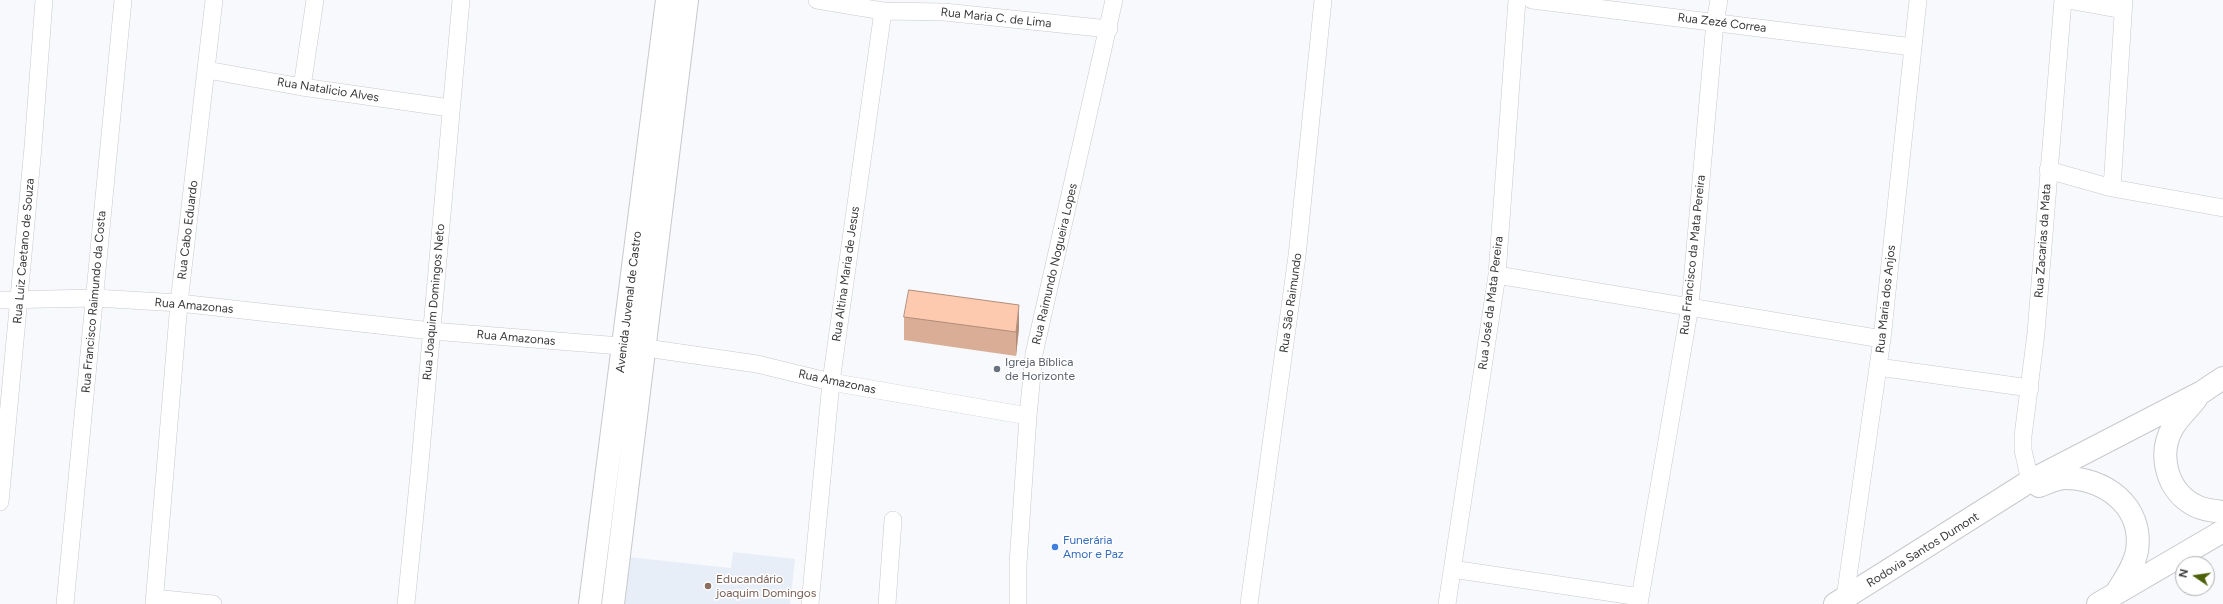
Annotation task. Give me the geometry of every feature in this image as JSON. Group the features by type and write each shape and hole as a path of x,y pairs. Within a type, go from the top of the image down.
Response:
{"main road":[{"name":"Avenida Juvenal de Castro","path":"590,604 667,0"},
{"name":"Avenida Juvenal de Castro","path":"613,604 646,348 687,0"},
{"path":"2011,495 2030,481 2202,392 2223,378"},
{"path":"2202,392 2173,427 2168,441 2165,465 2174,487 2187,500 2206,510 2223,512"},
{"path":"2011,495 2061,478 2088,481 2110,489 2132,514 2136,533 2137,552 2116,593"},
{"name":"Rodovia Santos Dumont","path":"1840,601 2011,495"},
{"path":"2098,604 2223,531"}],"street":[{"name":"Rua Luiz Caetano de Souza","path":"0,502 20,300 44,0"},
{"name":"Rua Francisco Raimundo da Costa","path":"65,604 123,0"},
{"name":"Rua Cabo Eduardo","path":"154,601 179,303 214,0"},
{"path":"302,87 315,0"},
{"name":"Rua Joaquim Domingos Neto","path":"406,604 461,0"},
{"path":"817,0 883,11"},
{"name":"Rua Raimundo Nogueira Lopes","path":"1018,604 1018,564 1028,416 1034,354 1109,29 1114,0"},
{"name":"Rua São Raimundo","path":"1249,604 1297,256 1324,0"},
{"name":"Rua José da Mata Pereira","path":"1446,604 1497,275 1517,0"},
{"name":"Rua Zezé Correa","path":"1532,0 1913,47"},
{"name":"Rua Francisco da Mata Pereira","path":"1640,601 1690,306 1715,22 1719,0"},
{"name":"Rua Maria dos Anjos","path":"1840,601 1882,339 1918,0"},
{"name":"Rua Zacarias da Mata","path":"2030,481 2023,450 2030,388 2063,0"},
{"path":"2068,0 2124,5 2112,188"},
{"name":"Rua Maria C. de Lima","path":"883,11 945,6 1109,29"},
{"name":"Rua Altina Maria de Jesus","path":"810,604 831,382 883,11"},
{"name":"Rua Natalicio Alves","path":"207,70 302,87 450,108"},
{"path":"2048,170 2112,188 2223,208"},
{"path":"1497,275 1882,339"},
{"name":"Rua Amazonas","path":"0,300 95,298 179,303 432,331 646,348 758,364 831,382 1028,416"},
{"path":"1878,367 2030,388"},
{"path":"887,604 893,520"},
{"path":"1452,569 1640,601"},
{"path":"154,601 213,604"}],"shaded area":[{"name":"Educandário joaquim Domingos","path":"733,552 795,559 790,604 623,604 628,557 731,568"}],"building":[{"path":"909,290 1019,305 1016,332 904,317"}],"place":[{"name":"Igreja Bíblica de Horizonte","path":"997,369"},
{"name":"Funerária Amor e Paz","path":"1055,547"},
{"name":"Educandário joaquim Domingos","path":"708,586"}]}
